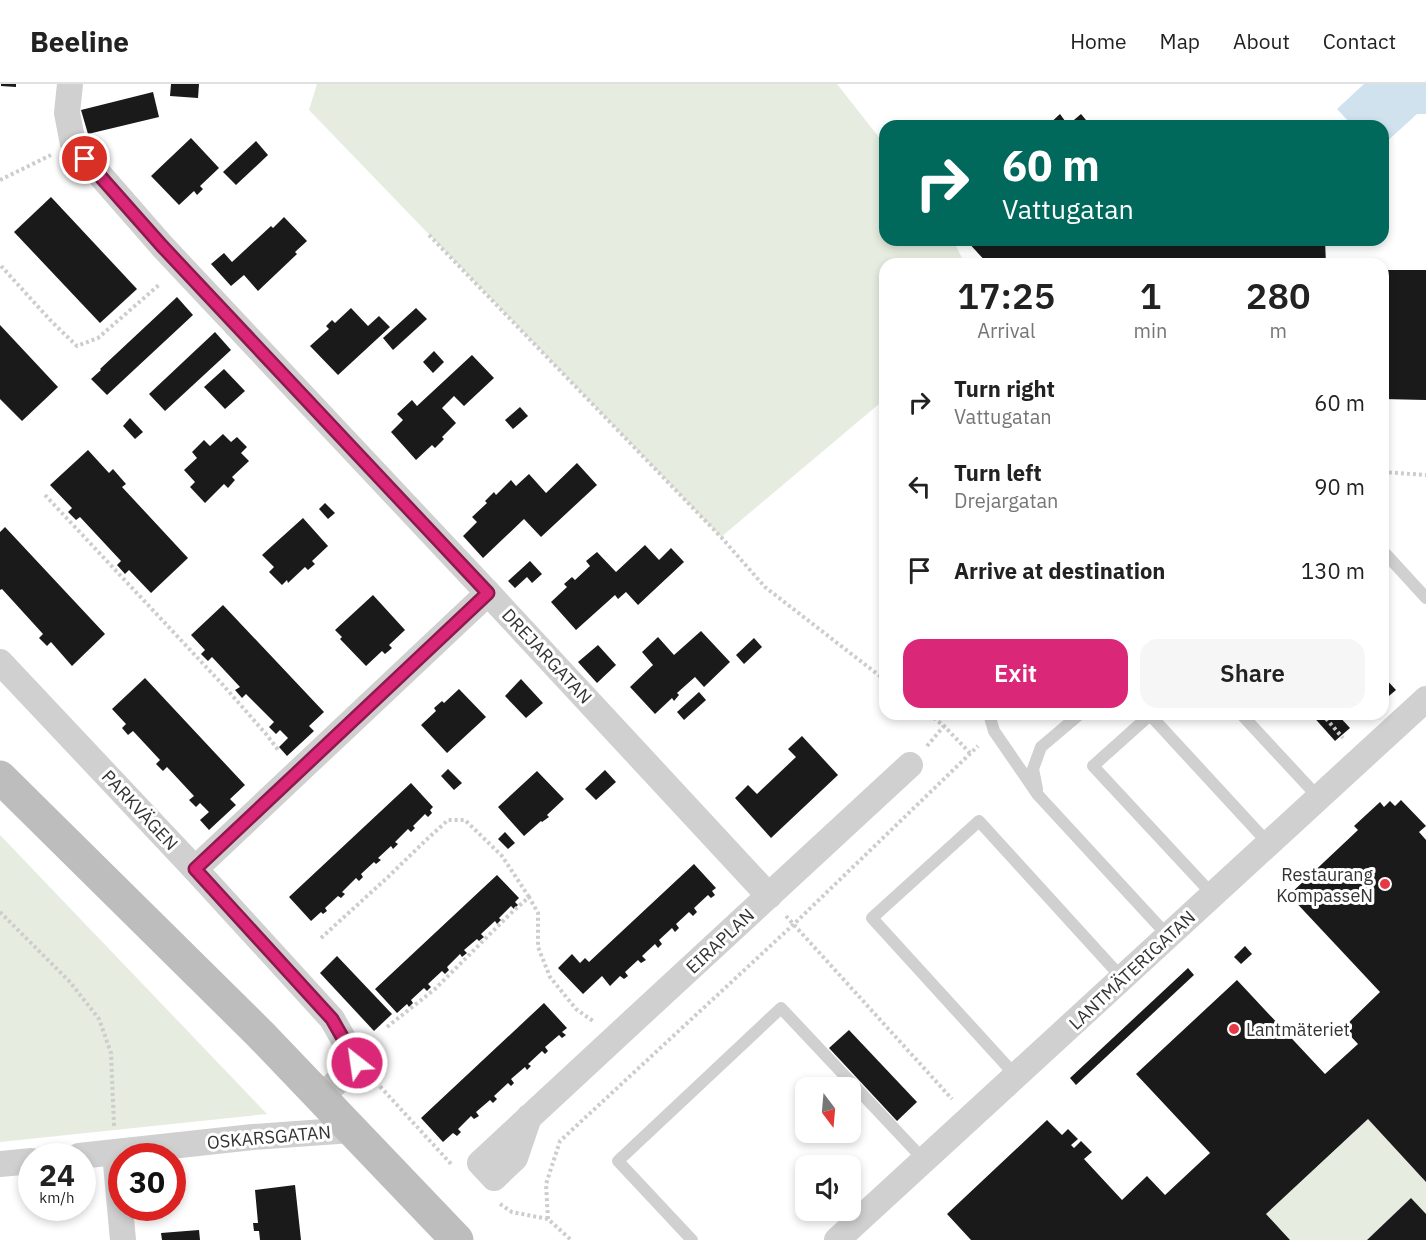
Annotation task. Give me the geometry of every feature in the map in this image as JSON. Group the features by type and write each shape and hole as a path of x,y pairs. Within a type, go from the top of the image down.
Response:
{"main road":[{"path":"0,777 260,1034 457,1240"}],"street":[{"path":"70,84 67,113 73,144"},
{"name":"DREJARGATAN","path":"73,144 182,266 769,896"},
{"path":"195,869 488,593"},
{"name":"PARKVÄGEN","path":"0,662 195,869 332,1019 357,1063 321,1097"},
{"name":"LANTMÄTERIGATAN","path":"837,1240 1426,699"},
{"name":"EIRAPLAN","path":"529,1117 910,765"},
{"name":"OSKARSGATAN","path":"186,1145 253,1137 352,1130"},
{"path":"0,1164 18,1162"},
{"path":"121,1221 123,1240"}],"lane":[{"path":"1389,558 1426,598"},
{"path":"991,720 994,731 1038,795 1168,936"},
{"path":"1038,795 1033,769 1041,747 1073,720"},
{"path":"1145,720 1094,766 1212,895"},
{"path":"1155,720 1269,844"},
{"path":"1247,720 1319,798"},
{"path":"1016,1076 872,918 979,820 1122,978"},
{"path":"692,1240 618,1161 781,1008 924,1160"}],"path":[{"path":"0,180 73,144"},
{"path":"429,235 721,537 765,587 879,675"},
{"path":"1,266 77,346 98,338 182,266"},
{"path":"1389,472 1426,475"},
{"path":"45,495 230,693 266,734 296,774"},
{"path":"936,720 970,753"},
{"path":"548,1219 546,1184 560,1142 794,924 994,731"},
{"path":"321,938 448,820 465,820 502,856 538,913 538,947 550,977 576,1010 615,1038"},
{"path":"387,1027 435,989 529,897"},
{"path":"0,912 70,982 99,1019 111,1053 115,1143"},
{"path":"794,924 969,1119"}],"shaded area":[{"path":"317,84 837,84 879,137 879,246 956,246 962,258 879,258 879,404 721,537 309,110"},
{"path":"0,835 267,1114 0,1142"},
{"path":"1368,1119 1426,1182 1426,1214 1411,1198 1367,1240 1290,1240 1266,1214"}],"water":[{"path":"1364,84 1426,84 1426,114 1417,114 1389,140 1389,120 1347,120 1337,109"}],"building":[{"path":"1,84 16,84 16,87 1,86"},
{"path":"171,84 199,84 198,98 170,96"},
{"path":"153,92 159,117 88,134 81,110"},
{"path":"1060,114 1064,120 1054,120"},
{"path":"1081,114 1086,120 1074,120"},
{"path":"191,138 219,168 200,186 203,189 197,195 194,191 179,205 151,176"},
{"path":"256,141 268,155 236,185 223,172"},
{"path":"51,197 137,289 100,323 14,232"},
{"path":"284,217 307,241 295,252 297,254 258,291 244,275 231,286 211,264 224,253 232,262"},
{"path":"972,246 1325,246 1326,258 982,258"},
{"path":"1389,270 1426,270 1426,400 1389,399"},
{"path":"177,297 193,315 107,395 91,379"},
{"path":"351,308 368,326 379,316 390,327 338,375 310,346 329,329 326,326 332,320 335,323"},
{"path":"416,308 427,319 393,350 383,338"},
{"path":"0,325 58,387 22,421 0,399"},
{"path":"215,332 231,350 165,411 149,394"},
{"path":"434,351 444,362 433,373 423,362"},
{"path":"472,355 494,378 464,406 454,396 442,408 456,423 435,448 432,445 416,460 391,432 403,420 397,414 412,400 417,406"},
{"path":"224,369 245,391 225,409 204,387"},
{"path":"520,407 528,416 513,429 505,420"},
{"path":"130,418 143,432 135,439 123,426"},
{"path":"223,434 231,442 237,437 247,447 241,453 249,461 232,477 235,480 228,488 224,484 205,503 190,487 195,482 184,470 197,458 192,452 204,440 210,446"},
{"path":"88,450 109,473 113,469 126,484 122,487 188,558 151,593 129,570 125,574 117,565 121,561 80,517 76,520 68,512 72,508 50,485"},
{"path":"577,463 597,485 541,537 524,519 483,558 463,536 477,522 472,517 487,503 485,501 494,492 496,495 511,480 516,486 529,474 546,493"},
{"path":"325,503 335,513 328,519 319,509"},
{"path":"303,518 328,546 312,561 315,564 308,570 305,567 288,583 287,580 282,585 269,572 274,567 262,555"},
{"path":"5,527 105,634 72,666 51,642 47,646 39,638 43,634 2,589 0,590 0,532"},
{"path":"645,545 659,560 671,548 684,562 638,605 626,592 618,599 615,595 576,630 551,602 567,587 564,584 572,577 575,580 590,566 586,561 597,552 616,572"},
{"path":"530,561 542,574 532,583 527,577 515,588 508,581"},
{"path":"373,595 405,630 389,645 392,648 385,654 382,651 366,666 340,639 342,637 335,630"},
{"path":"223,605 324,712 309,726 314,731 287,756 279,747 288,738 280,730 276,734 269,727 274,722 246,694 242,698 235,690 240,687 212,657 208,661 201,654 205,650 191,635"},
{"path":"701,631 730,662 704,687 695,677 677,693 679,695 674,701 672,698 655,714 630,687 653,665 642,652 658,637 674,655"},
{"path":"754,638 762,647 744,664 736,655"},
{"path":"598,645 616,665 597,683 578,662"},
{"path":"145,678 245,785 230,799 236,805 209,830 200,820 209,812 200,803 196,807 189,800 194,796 167,767 163,771 156,764 160,760 133,731 128,735 122,728 126,724 112,709"},
{"path":"521,679 543,703 526,718 505,696"},
{"path":"1389,682 1396,690 1389,696"},
{"path":"459,689 486,717 447,753 421,725 436,711 434,708 442,701 444,703"},
{"path":"699,692 706,700 684,720 677,712"},
{"path":"1316,720 1343,720 1350,728 1335,741"},
{"path":"802,736 838,775 771,838 735,798 748,785 757,794 796,757 788,749"},
{"path":"448,769 462,783 454,790 441,776"},
{"path":"605,770 616,782 596,800 585,789"},
{"path":"537,771 564,799 547,815 549,817 524,836 498,807"},
{"path":"411,783 433,807 430,810 432,813 428,817 425,814 413,826 415,828 411,832 408,829 395,842 398,844 393,849 391,846 378,858 381,860 376,864 374,862 361,874 363,877 359,881 356,878 342,892 345,894 341,898 338,896 325,908 327,911 323,914 321,912 311,921 289,897"},
{"name":"Lantmäteriet","path":"1401,800 1426,826 1419,832 1426,840 1426,1182 1368,1119 1266,1214 1290,1240 971,1240 947,1214 1047,1120 1062,1135 1068,1129 1078,1139 1071,1145 1074,1148 1081,1141 1092,1152 1084,1159 1122,1200 1147,1176 1165,1195 1210,1153 1136,1074 1237,980 1325,1074 1358,1044 1343,1028 1380,992 1289,895 1358,830 1354,826 1380,802 1384,807 1390,801 1395,806"},
{"path":"505,832 515,843 508,849 498,839"},
{"path":"694,864 716,888 712,891 715,895 711,898 708,895 694,908 697,912 693,916 689,912 676,924 679,928 675,932 672,928 659,940 662,944 658,948 655,944 642,956 646,960 641,963 638,960 625,972 628,976 624,979 620,976 610,986 602,976 583,994 558,968 572,954 580,963 585,958 589,962"},
{"path":"497,875 519,898 515,902 518,905 514,909 511,906 499,918 501,920 497,924 495,921 481,934 484,937 479,941 477,939 464,950 467,953 462,957 460,954 447,967 449,970 445,974 442,971 428,984 431,987 427,991 424,988 411,1000 413,1003 409,1007 407,1004 397,1013 375,989"},
{"path":"1245,946 1252,954 1241,964 1234,957"},
{"path":"337,956 392,1014 374,1031 320,973"},
{"path":"1188,968 1194,975 1076,1085 1070,1078"},
{"path":"544,1003 567,1028 562,1032 566,1035 562,1038 559,1035 545,1047 548,1051 545,1054 542,1051 528,1064 531,1066 527,1070 525,1067 511,1079 514,1083 511,1086 508,1083 494,1096 497,1099 493,1103 490,1100 476,1112 479,1116 474,1119 471,1116 458,1129 461,1132 457,1136 453,1133 443,1142 421,1118"},
{"path":"849,1030 917,1102 897,1121 861,1082 861,1077 856,1077 829,1048"},
{"path":"295,1185 301,1240 260,1240 259,1231 254,1231 253,1223 258,1223 255,1190"},
{"path":"1411,1198 1426,1214 1426,1240 1367,1240"},
{"path":"199,1230 200,1240 162,1240 161,1233"}],"place":[{"name":"Restaurang KompasseN","path":"1385,884"},
{"name":"Lantmäteriet","path":"1234,1029"}],"route":[{"path":"85,159 162,246 488,593 195,869 332,1019 357,1063"}]}
